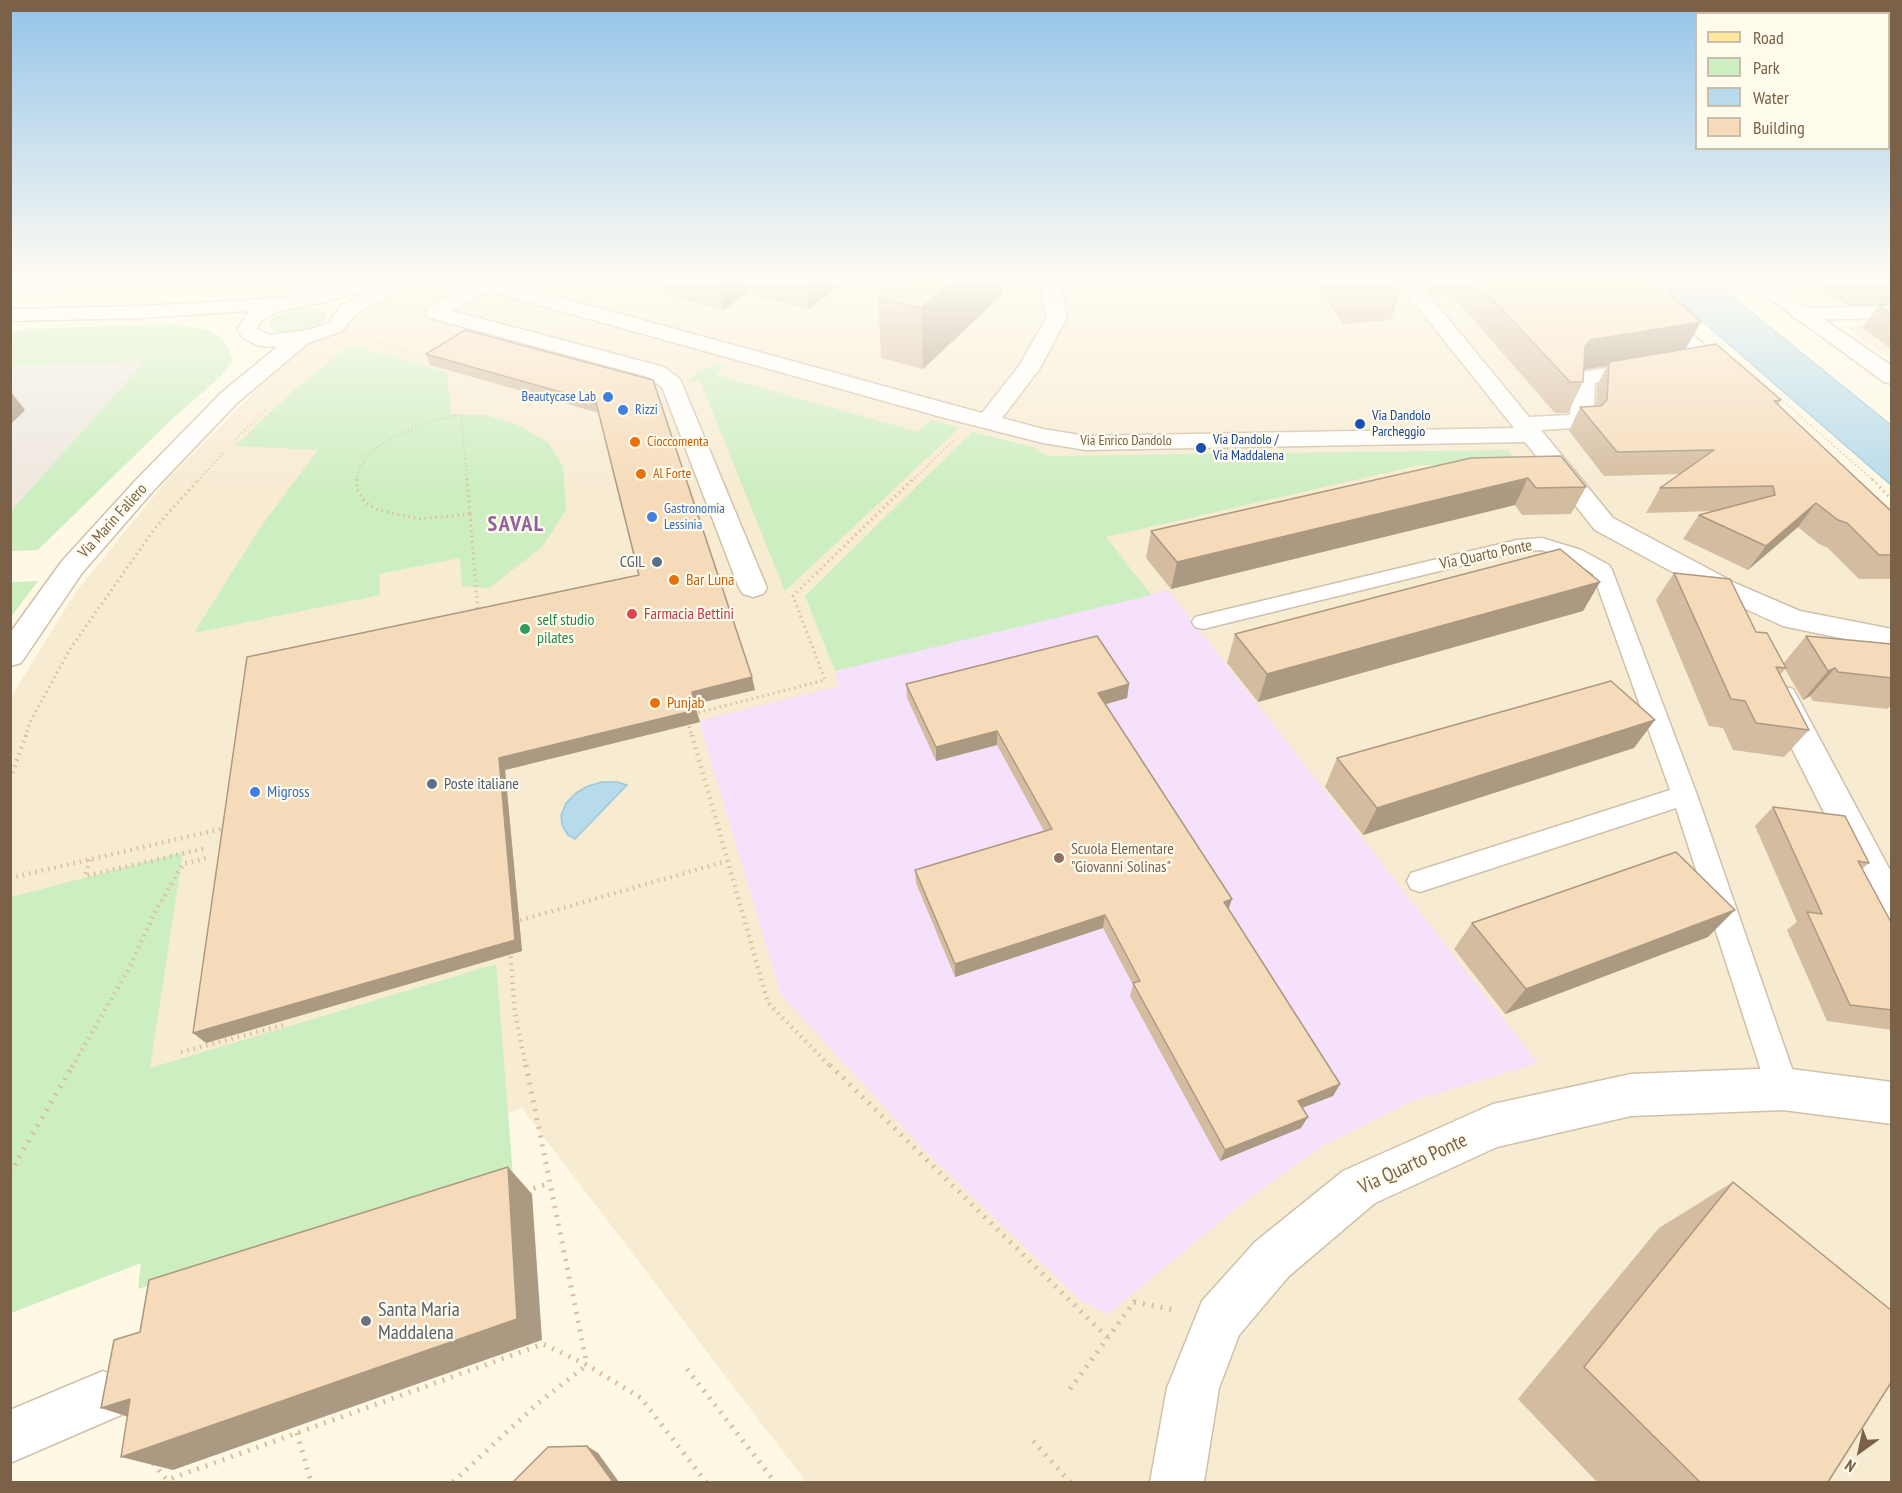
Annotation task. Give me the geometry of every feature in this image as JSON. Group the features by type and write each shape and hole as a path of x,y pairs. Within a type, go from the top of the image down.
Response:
{"street":[{"name":"Via Marin Faliero","path":"229,398 250,352"},
{"name":"Via Marin Faliero","path":"10,656 72,567 145,485 229,398 285,352"},
{"name":"Via Enrico Dandolo","path":"580,352 656,372"},
{"path":"685,352 656,372 672,384 753,588"},
{"name":"Via Enrico Dandolo","path":"730,352 987,422 1043,436 1086,443 1527,430"},
{"path":"987,422 1029,368 1038,352"},
{"path":"1464,352 1604,524 1727,590 1793,619 1892,639"},
{"path":"1527,430 1581,423 1584,378 1706,358 1699,352"},
{"path":"1855,352 1892,377"},
{"path":"1727,590 1748,631"},
{"path":"1769,673 1892,911"},
{"name":"Via Quarto Ponte","path":"1177,1481 1193,1388 1220,1319 1272,1259 1359,1187 1493,1126 1631,1095 1783,1089 1892,1103"},
{"path":"10,1437 103,1397"}],"lane":[{"name":"Via Quarto Ponte","path":"1203,622 1517,546 1542,544 1574,554 1602,570 1684,795 1783,1089"},
{"path":"1420,881 1684,795"}],"path":[{"path":"413,352 435,358"},
{"path":"1735,359 1868,475 1892,500"},
{"path":"233,442 270,405"},
{"path":"470,514 421,519 378,510 365,502 358,491 356,481 359,470 369,454 386,441 422,424 461,414 480,623"},
{"path":"958,436 793,596 825,680 687,716 768,1003 912,1148 1108,1338"},
{"path":"10,779 31,720 70,649 155,528 225,450"},
{"path":"10,878 227,828"},
{"path":"90,860 85,876 207,848"},
{"path":"10,1173 128,970 156,910 183,864 206,858"},
{"path":"508,924 727,861"},
{"path":"510,946 515,1013 587,1365"},
{"path":"182,1052 284,1025"},
{"path":"521,1192 550,1183"},
{"path":"1070,1389 1134,1302 1220,1319"},
{"path":"145,1452 166,1480 543,1344 587,1365 641,1398 706,1482"},
{"path":"453,1482 538,1402 587,1365"},
{"path":"687,1369 775,1482"},
{"path":"297,1433 311,1482"},
{"path":"1033,1441 1070,1482"}],"shaded area":[{"path":"297,352 1714,352 1891,509 1891,1482 806,1482 522,1108 11,1281 10,699 75,593 168,479"},
{"path":"1881,352 1891,352 1891,359"},
{"path":"146,361 11,511 11,366"},
{"name":"Scuola Elementare \"Giovanni Solinas\"","path":"1168,590 1538,1063 1412,1101 1321,1147 1239,1206 1108,1314 1080,1300 925,1151 781,995 699,721 840,686 835,671"}],"green space":[{"path":"11,352 229,352 233,359 220,377 169,422 38,550 11,551 11,511 145,361 11,366"},
{"path":"342,352 374,352 447,372 451,414 485,415 513,423 548,442 563,466 566,510 542,547 489,588 462,586 460,558 379,574 380,595 194,633 260,528 318,450 235,446 293,391"},
{"path":"716,365 727,365 716,375 918,432 932,420 959,428 785,591 700,381 689,383 696,372"},
{"path":"972,432 1033,447 1046,456 1508,450 1522,467 1420,465 1106,537 1151,595 835,671 805,596"},
{"path":"38,581 11,617 11,582"},
{"path":"183,852 150,1068 496,964 513,1175 138,1289 141,1263 11,1313 11,897"}],"water":[{"path":"1737,352 1800,352 1891,425 1891,485"},
{"path":"602,782 627,785 575,839 568,835 562,825 561,815 566,803 588,786"}],"building":[{"path":"430,352 546,352 653,380 752,677 692,692 696,710 499,758 515,940 193,1033 247,657 639,575 596,402 426,354"},
{"path":"1542,352 1585,352 1583,382 1570,382"},
{"path":"1670,352 1725,352 1781,400 1774,401 1892,512 1892,555 1879,555 1847,523 1838,520 1816,503 1766,546 1699,515 1775,495 1773,486 1660,488 1714,450 1617,452 1580,407 1601,406 1607,400 1609,362"},
{"path":"1561,456 1586,487 1536,488 1528,478 1177,562 1151,531 1471,458"},
{"path":"1560,549 1600,582 1267,674 1235,634"},
{"path":"1674,573 1730,579 1756,632 1767,633 1786,668 1776,667 1809,730 1756,723 1745,701 1731,699"},
{"path":"1097,636 1129,684 1098,693 1232,899 1224,902 1340,1084 1298,1101 1308,1117 1225,1150 1133,983 1140,981 1105,915 955,964 915,870 1052,829 997,731 936,747 906,684"},
{"path":"1806,636 1892,644 1892,678 1838,672 1835,668 1828,671"},
{"path":"1611,681 1655,720 1377,808 1337,758"},
{"path":"1773,807 1845,816 1869,863 1858,861 1892,924 1892,1010 1850,1005 1807,912 1822,914"},
{"path":"1676,852 1735,910 1526,989 1472,923"},
{"name":"Santa Maria Maddalena","path":"508,1167 517,1319 121,1457 130,1399 101,1408 114,1340 140,1332 149,1280"},
{"path":"1733,1182 1892,1311 1892,1381 1828,1482 1700,1482 1584,1367"},
{"path":"587,1446 613,1482 513,1482 548,1447"}],"place":[{"name":"Beautycase Lab","path":"608,397"},
{"name":"Rizzi","path":"623,410"},
{"name":"Via Dandolo Parcheggio","path":"1360,424"},
{"name":"Cioccomenta","path":"635,442"},
{"name":"Via Dandolo / Via Maddalena","path":"1201,448"},
{"name":"Al Forte","path":"641,474"},
{"name":"Gastronomia Lessinia","path":"652,517"},
{"name":"CGIL","path":"657,562"},
{"name":"Bar Luna","path":"674,580"},
{"name":"Farmacia Bettini","path":"632,614"},
{"name":"self studio pilates","path":"525,629"},
{"name":"Punjab","path":"655,703"},
{"name":"Poste italiane","path":"432,784"},
{"name":"Migross","path":"255,792"},
{"name":"Scuola Elementare \"Giovanni Solinas\"","path":"1059,858"},
{"name":"Santa Maria Maddalena","path":"366,1321"}],"district":[{"name":"SAVAL","path":"516,525"}]}
